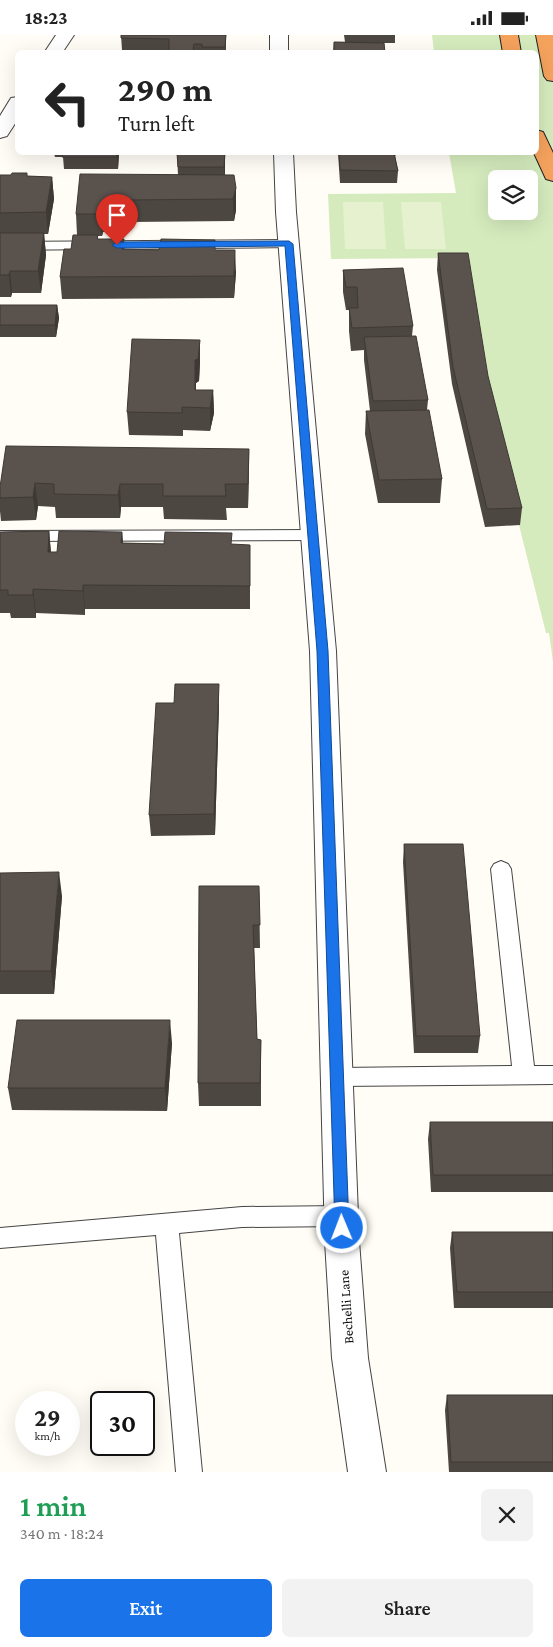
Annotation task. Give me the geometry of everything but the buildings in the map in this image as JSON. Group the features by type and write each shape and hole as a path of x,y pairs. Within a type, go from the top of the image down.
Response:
{"highway":[{"path":"509,35 512,50"},
{"path":"545,35 553,76"},
{"path":"539,143 553,175"}],"street":[{"path":"54,50 65,35"},
{"path":"279,35 279,50"},
{"path":"0,132 15,107"},
{"name":"Bechelli Lane","path":"283,155 323,651 342,1216 350,1358 367,1472"}],"lane":[{"path":"0,246 289,244"},
{"path":"0,536 314,535"},
{"path":"501,869 524,1076"},
{"path":"337,1077 553,1075"},
{"path":"0,1238 242,1217 342,1216"},
{"path":"167,1223 189,1472"}],"green space":[{"path":"432,35 553,35 553,662 549,633 546,633 486,393 465,258 331,259 328,194 456,193 449,155 539,155 539,50 434,50"},
{"path":"343,202 383,202 386,249 345,249"},
{"path":"401,202 441,202 446,249 405,249"}],"route":[{"path":"117,245 289,244 323,651 342,1228"}]}
